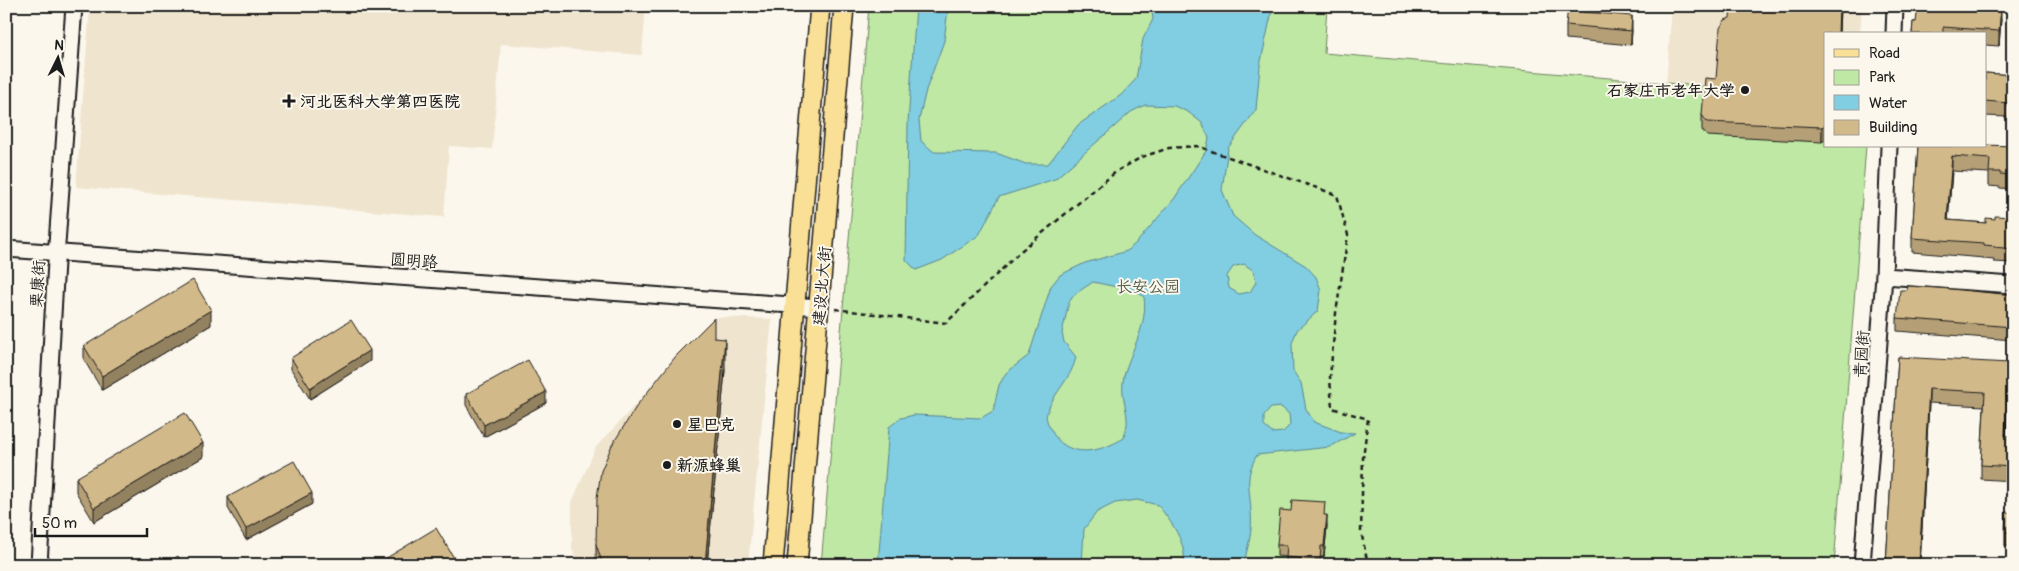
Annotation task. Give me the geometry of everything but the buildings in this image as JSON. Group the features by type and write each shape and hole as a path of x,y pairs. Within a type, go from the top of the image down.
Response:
{"main road":[{"name":"建设北大街","path":"773,565 820,6"},
{"name":"建设北大街","path":"797,565 844,6"}],"street":[{"name":"栗康街","path":"39,565 57,252 74,6"},
{"path":"1894,32 1895,6"},
{"name":"青园街","path":"1862,565 1884,276 1889,148"},
{"name":"圆明路","path":"6,249 819,307"},
{"path":"1884,276 2013,285"}],"path":[{"path":"819,307 946,323 1022,250 1117,171 1142,156 1169,148 1197,146 1238,162 1337,195 1348,235 1334,331 1330,376 1332,408 1368,419 1363,458 1361,531 1368,565"}],"shaded area":[{"name":"河北医科大学第四医院","path":"90,6 646,6 642,55 501,44 492,149 449,146 444,217 76,187"},
{"name":"石家庄市老年大学","path":"1672,6 1862,6 1860,32 1824,32 1824,146 1661,153"},
{"name":"新源蜂巢","path":"717,317 772,319 748,565 577,565 572,548 572,502 596,447"}],"green space":[{"name":"长安公园","path":"869,6 1327,6 1324,53 1824,97 1824,148 1866,148 1834,565 821,565"}],"water":[{"path":"916,6 947,6 948,9 944,41 926,90 919,120 921,141 934,152 996,153 1026,164 1048,164 1078,125 1121,95 1136,79 1143,39 1153,19 1151,6 1273,6 1260,66 1256,110 1228,148 1222,190 1233,216 1255,235 1306,266 1316,277 1321,290 1318,311 1297,330 1292,343 1293,371 1301,383 1306,409 1314,422 1341,432 1355,433 1330,447 1257,455 1249,477 1251,532 1243,565 1184,565 1181,540 1168,518 1158,505 1137,500 1115,503 1097,512 1084,529 1082,565 878,565 889,427 901,418 914,415 981,418 993,411 999,385 1006,373 1029,355 1051,286 1060,275 1085,263 1127,251 1137,242 1174,199 1206,151 1209,138 1202,123 1188,112 1174,106 1145,105 1131,112 1055,179 999,197 979,235 942,260 916,270 906,260 908,123","holes":["1244,264 1254,271 1256,282 1250,292 1239,294 1229,288 1227,276 1233,267","1093,282 1136,291 1144,297 1145,308 1144,318 1123,382 1127,421 1124,438 1104,447 1084,451 1075,450 1058,440 1050,428 1046,416 1050,405 1071,372 1076,357 1064,342 1062,333 1069,302 1075,294","1281,407 1289,414 1290,425 1283,432 1272,433 1264,426 1264,416 1271,408"]}],"place":[{"name":"石家庄市老年大学","path":"1745,90"},
{"name":"河北医科大学第四医院","path":"289,101"},
{"name":"星巴克","path":"677,424"},
{"name":"新源蜂巢","path":"667,465"}]}
